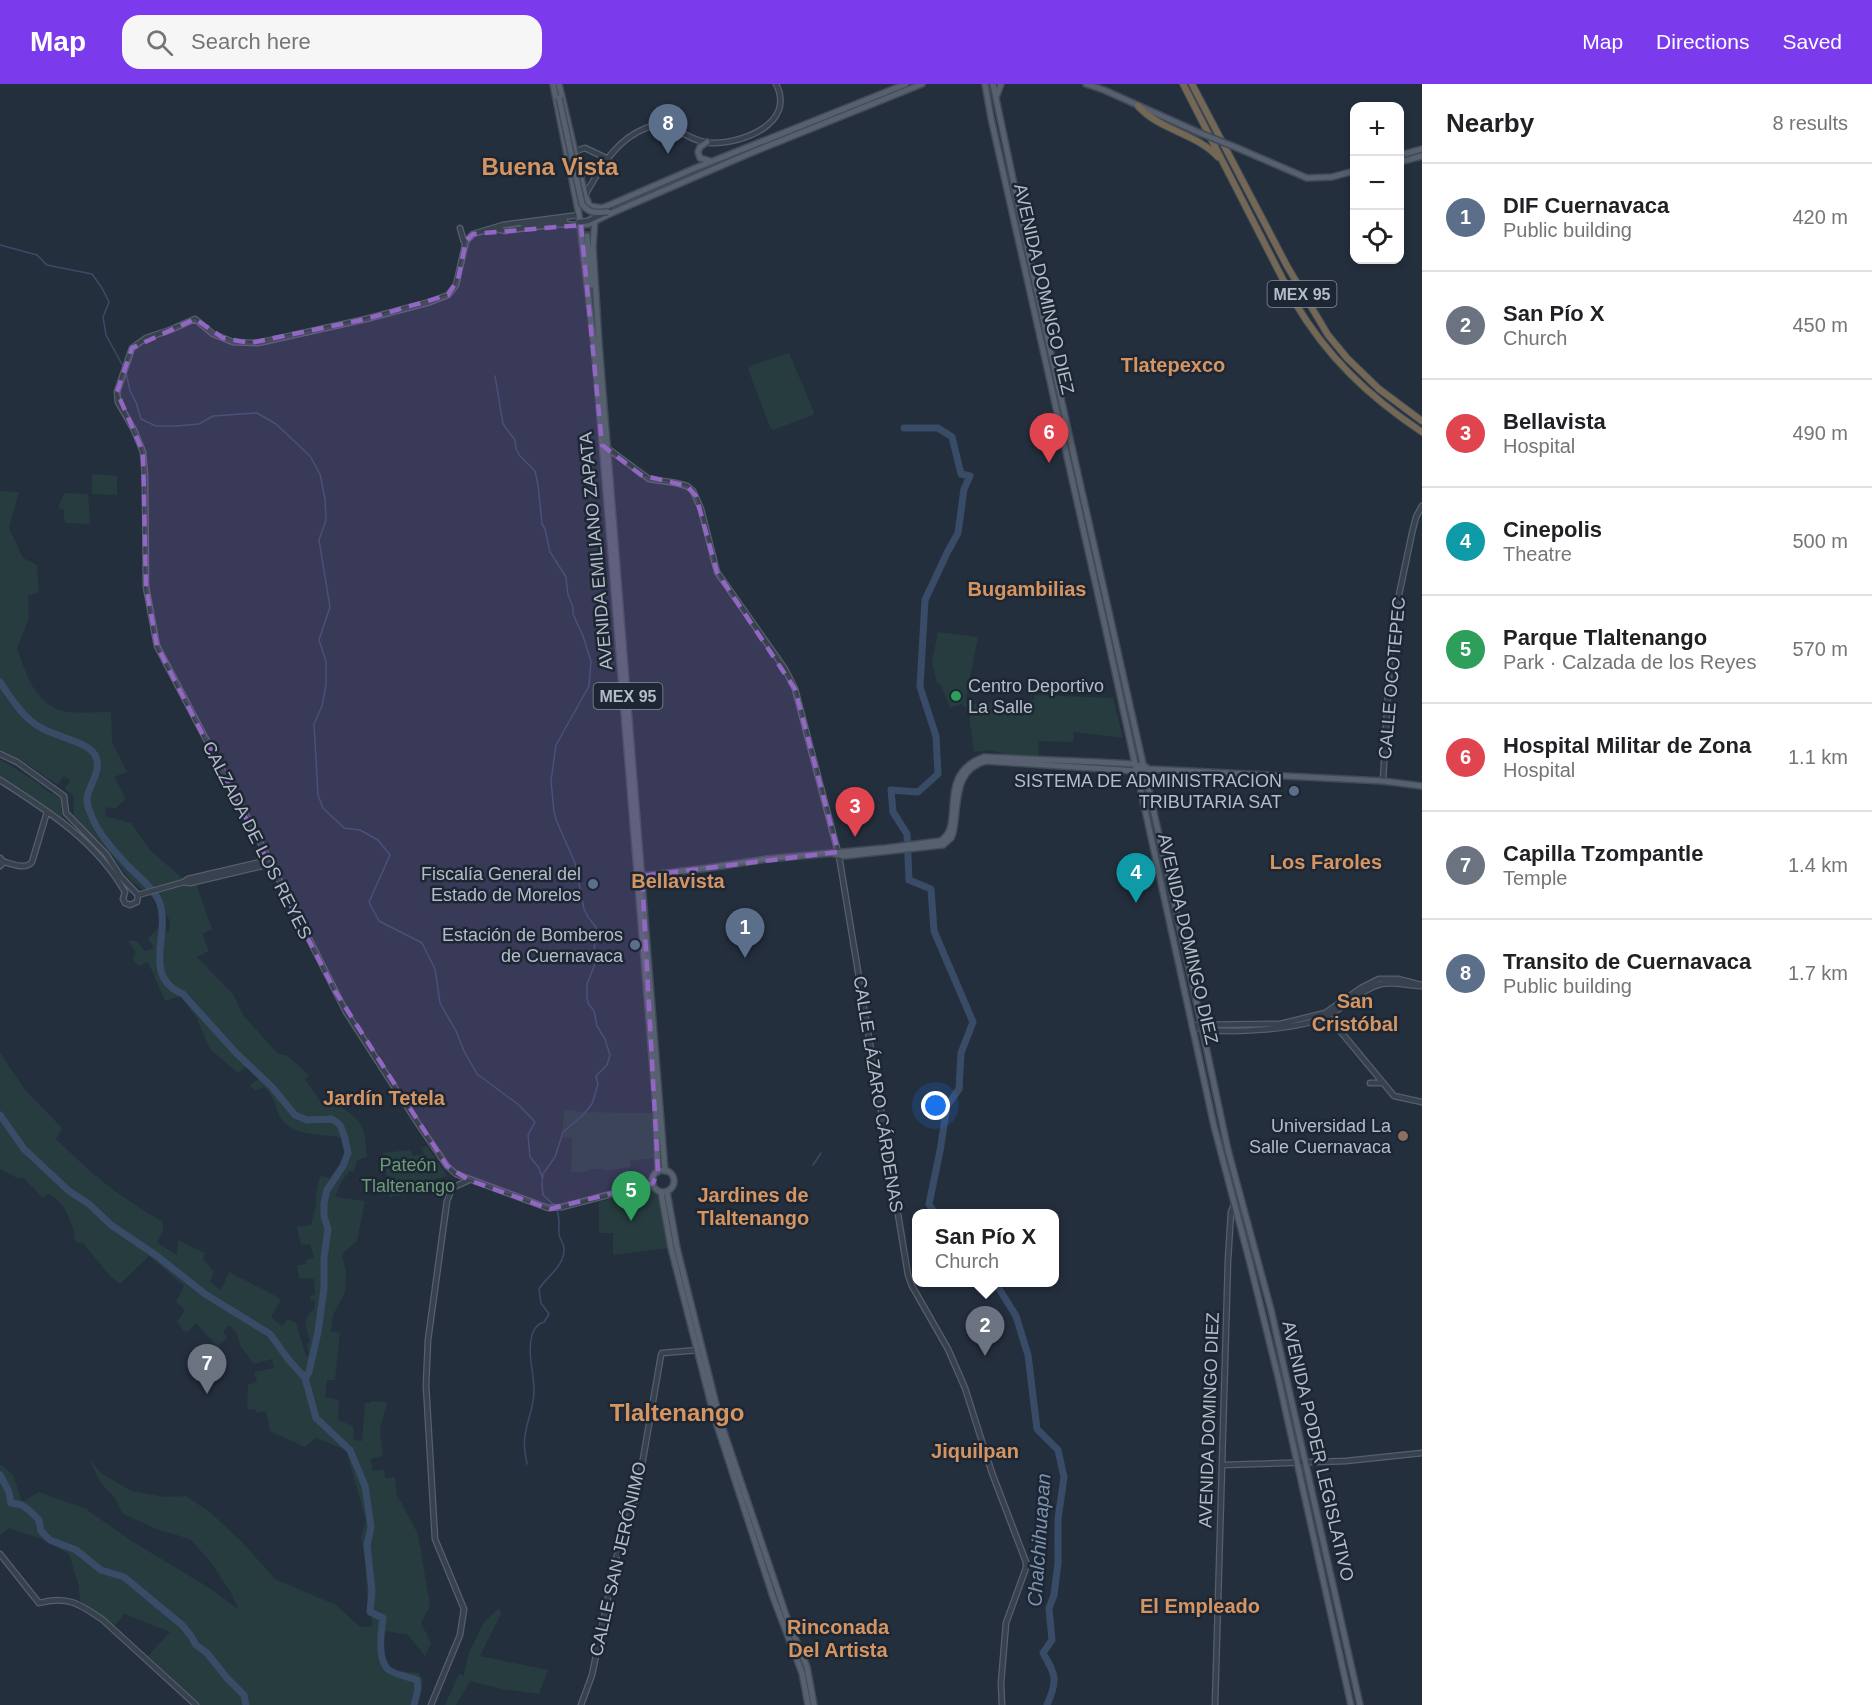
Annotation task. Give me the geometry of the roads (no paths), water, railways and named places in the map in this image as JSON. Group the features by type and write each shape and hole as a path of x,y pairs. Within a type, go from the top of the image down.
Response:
{"highway":[{"name":"MEX 95","path":"1182,84 1294,301 1315,333 1344,368 1376,399 1422,432"},
{"name":"MEX 95","path":"1192,84 1293,277 1328,335 1347,358 1379,389 1422,421"},
{"path":"1138,106 1146,115 1212,151 1228,171"}],"main road":[{"path":"556,84 582,204 589,211 606,212 737,156 746,155"},
{"name":"MEX 95","path":"556,84 571,153 594,216 592,225"},
{"path":"592,225 579,215 590,206 598,208 612,204 906,84"},
{"path":"598,208 599,213 606,212 922,84"},
{"name":"AVENIDA DOMINGO DIEZ","path":"985,84 1216,1137 1234,1205"},
{"name":"AVENIDA DOMINGO DIEZ","path":"993,84 1029,260 1142,758 1148,769 1148,787 1242,1205"},
{"path":"996,97 1001,84"},
{"path":"1086,84 1307,178 1332,177 1350,172"},
{"path":"991,118 1000,117"},
{"path":"707,142 700,147 699,156 711,162"},
{"path":"1404,154 1422,150"},
{"name":"MEX 95","path":"571,153 579,215"},
{"path":"1404,161 1422,156"},
{"path":"580,225 592,225 606,212 711,162"},
{"path":"575,192 585,195"},
{"name":"AVENIDA EMILIANO ZAPATA","path":"579,215 605,448"},
{"name":"AVENIDA EMILIANO ZAPATA","path":"592,225 605,448 651,1018"},
{"path":"587,236 594,344"},
{"path":"1079,514 1087,513"},
{"path":"642,876 768,859 935,845 949,832 958,777 969,764 989,757 1148,769 1383,781 1422,786"},
{"path":"1142,758 1148,769 1148,787"},
{"path":"1070,763 1120,769 1131,773 1138,782"},
{"path":"1120,769 1135,767"},
{"name":"AVENIDA EMILIANO ZAPATA","path":"634,806 642,876 658,1172"},
{"path":"1189,1011 1198,1009"},
{"name":"AVENIDA EMILIANO ZAPATA","path":"652,1040 665,1171"},
{"path":"1199,1058 1202,1055 1208,1056"},
{"path":"665,1171 672,1174 674,1180 673,1186 664,1192 656,1189 653,1183 658,1172 665,1171"},
{"path":"664,1192 699,1350 773,1597 802,1673 808,1705"},
{"name":"AVENIDA PODER LEGISLATIVO","path":"1234,1205 1298,1463 1351,1705"},
{"name":"AVENIDA PODER LEGISLATIVO","path":"1242,1205 1271,1310 1360,1705"},
{"path":"750,1520 807,1667 814,1705"}],"street":[{"path":"585,195 606,158 628,138 653,125 667,125 707,142 721,143 759,131 775,118 781,108 781,96 776,84"},
{"path":"571,153 585,148 606,158"},
{"path":"465,245 467,239 473,234 497,228 559,221 585,221 606,212"},
{"path":"497,228 503,225 579,215"},
{"path":"497,228 504,231 556,224 580,225"},
{"path":"460,228 465,245"},
{"name":"CALZADA DE LOS REYES","path":"465,245 456,285 448,295 430,302 258,343 233,342 213,334 195,319 146,338 132,348 119,383 117,400 140,441 143,452 146,587 157,646 356,1030 447,1166 456,1174 469,1180 548,1208 562,1207 653,1183"},
{"name":"CALLE LÁZARO CÁRDENAS","path":"605,448 641,475 687,486 696,496 717,572 785,669 795,689 836,854 908,1275 912,1286"},
{"name":"CALLE OCOTEPEC","path":"1383,781 1395,614 1412,533 1416,517 1422,506"},
{"path":"0,754 17,762 64,796 66,813 106,854 125,892 123,899 125,903 130,905 136,902 138,895"},
{"path":"0,780 82,838 138,895"},
{"path":"1,862 24,866 32,862 47,812"},
{"path":"138,895 188,879 270,862"},
{"path":"125,892 132,890"},
{"path":"1193,1026 1232,1028 1280,1024 1326,1015 1361,988 1379,979 1398,979 1421,985"},
{"path":"1326,1015 1394,1096 1422,1102"},
{"path":"1370,1083 1383,1083"},
{"path":"456,1174 459,1179 458,1185"},
{"path":"431,1705 460,1635 464,1610 435,1539 426,1385 428,1341 447,1201 452,1188 469,1180"},
{"name":"AVENIDA DOMINGO DIEZ","path":"1215,1705 1228,1260 1231,1212 1234,1205"},
{"name":"CALLE LÁZARO CÁRDENAS","path":"913,1287 948,1349 960,1378 1026,1565 1006,1623 1001,1683 1002,1705"},
{"name":"CALLE SAN JERÓNIMO","path":"581,1705 592,1676 616,1559 638,1488 661,1354 699,1350"},
{"path":"1222,1465 1305,1463 1422,1453"},
{"path":"0,1554 39,1603 51,1599 63,1599 88,1610 103,1620 196,1705"}],"waterway":[{"path":"0,245 37,255 47,265 92,274 109,302 103,317 106,335 124,368"},
{"path":"126,372 130,391 141,419 156,426 176,426 199,424 213,416 257,413 276,424 310,456 320,474 326,520 319,540 330,607 319,640 326,661 326,685 322,706 314,724 318,795 323,808 344,828 360,830 378,840 390,855 369,902 379,921 422,943 435,969 440,1003 477,1074 519,1105 535,1122 528,1135 530,1157 539,1168 542,1177"},
{"path":"495,376 503,424 515,440 520,456 535,471 542,524 550,552 566,577 573,614 591,661 589,686 556,745 551,781 557,822 575,863 584,909 596,927 595,964 587,984 587,996 610,1055 607,1065 596,1076 598,1084 592,1104 563,1132 555,1157 543,1174 543,1195 555,1206"},
{"name":"Chalchihuapan","path":"904,428 938,428 952,437 961,474 970,476 964,489 958,533 925,600 920,687 936,736 938,774 918,792 891,790 893,812 907,834 909,880 931,889 934,931 973,1022 961,1053 959,1089 947,1106 929,1204 932,1209"},
{"path":"0,682 32,722 44,730 85,746 95,755 97,772 88,793 89,809 106,841 150,887 159,901 162,913 160,965 163,976 170,986 183,994 236,1053 272,1087 295,1115 307,1120 332,1119 340,1125 348,1153 343,1166 327,1190 324,1203 324,1216 328,1229 324,1258 324,1288 318,1332 309,1372 305,1378 270,1334 205,1294 69,1191 24,1149 0,1115"},
{"path":"813,1165 821,1153"},
{"path":"527,1464 524,1439 534,1391 530,1356 532,1335 535,1328 544,1322 549,1314 541,1303 539,1289 559,1265 564,1254 564,1246 559,1236 557,1210"},
{"name":"Chalchihuapan","path":"998,1287 1016,1316 1028,1355 1037,1429 1058,1450 1064,1477 1058,1519 1058,1563 1054,1595 1049,1608 1052,1640 1043,1653 1054,1678 1047,1705"},
{"path":"305,1378 316,1418 350,1450 365,1486 371,1527 367,1545 372,1591 370,1612 383,1618 381,1653 385,1666 395,1673 417,1680 418,1689 414,1705"},
{"path":"0,1475 9,1492 11,1503 22,1505 30,1511 39,1520 41,1531 50,1540 76,1550 101,1570 124,1577 182,1625 196,1645 207,1653 244,1695 246,1705"}],"tunnel":[{"path":"587,236 587,220 595,213"}],"place":[{"name":"Transito de Cuernavaca","path":"668,154"},
{"name":"Hospital Militar de Zona","path":"1049,463"},
{"name":"Centro Deportivo La Salle","path":"956,696"},
{"name":"SISTEMA DE ADMINISTRACION TRIBUTARIA SAT","path":"1294,791"},
{"name":"Bellavista","path":"855,837"},
{"name":"Fiscalía General del Estado de Morelos","path":"593,884"},
{"name":"Cinepolis","path":"1136,903"},
{"name":"Estación de Bomberos de Cuernavaca","path":"635,945"},
{"name":"DIF Cuernavaca","path":"745,958"},
{"name":"Universidad La Salle Cuernavaca","path":"1403,1136"},
{"name":"Parque Tlaltenango","path":"631,1221"},
{"name":"San Pío X","path":"985,1356"},
{"name":"Capilla Tzompantle","path":"207,1394"}],"district":[{"name":"Buena Vista","path":"550,167"},
{"name":"Tlatepexco","path":"1173,365"},
{"name":"Bugambilias","path":"1027,589"},
{"name":"Los Faroles","path":"1326,862"},
{"name":"Bellavista","path":"678,881"},
{"name":"San Cristóbal","path":"1355,1012"},
{"name":"Jardín Tetela","path":"384,1098"},
{"name":"Jardines de Tlaltenango","path":"753,1206"},
{"name":"Tlaltenango","path":"677,1413"},
{"name":"Jiquilpan","path":"975,1451"},
{"name":"El Empleado","path":"1200,1606"},
{"name":"Rinconada Del Artista","path":"838,1638"}],"park label":[{"name":"Pateón Tlaltenango","path":"408,1175"}]}
